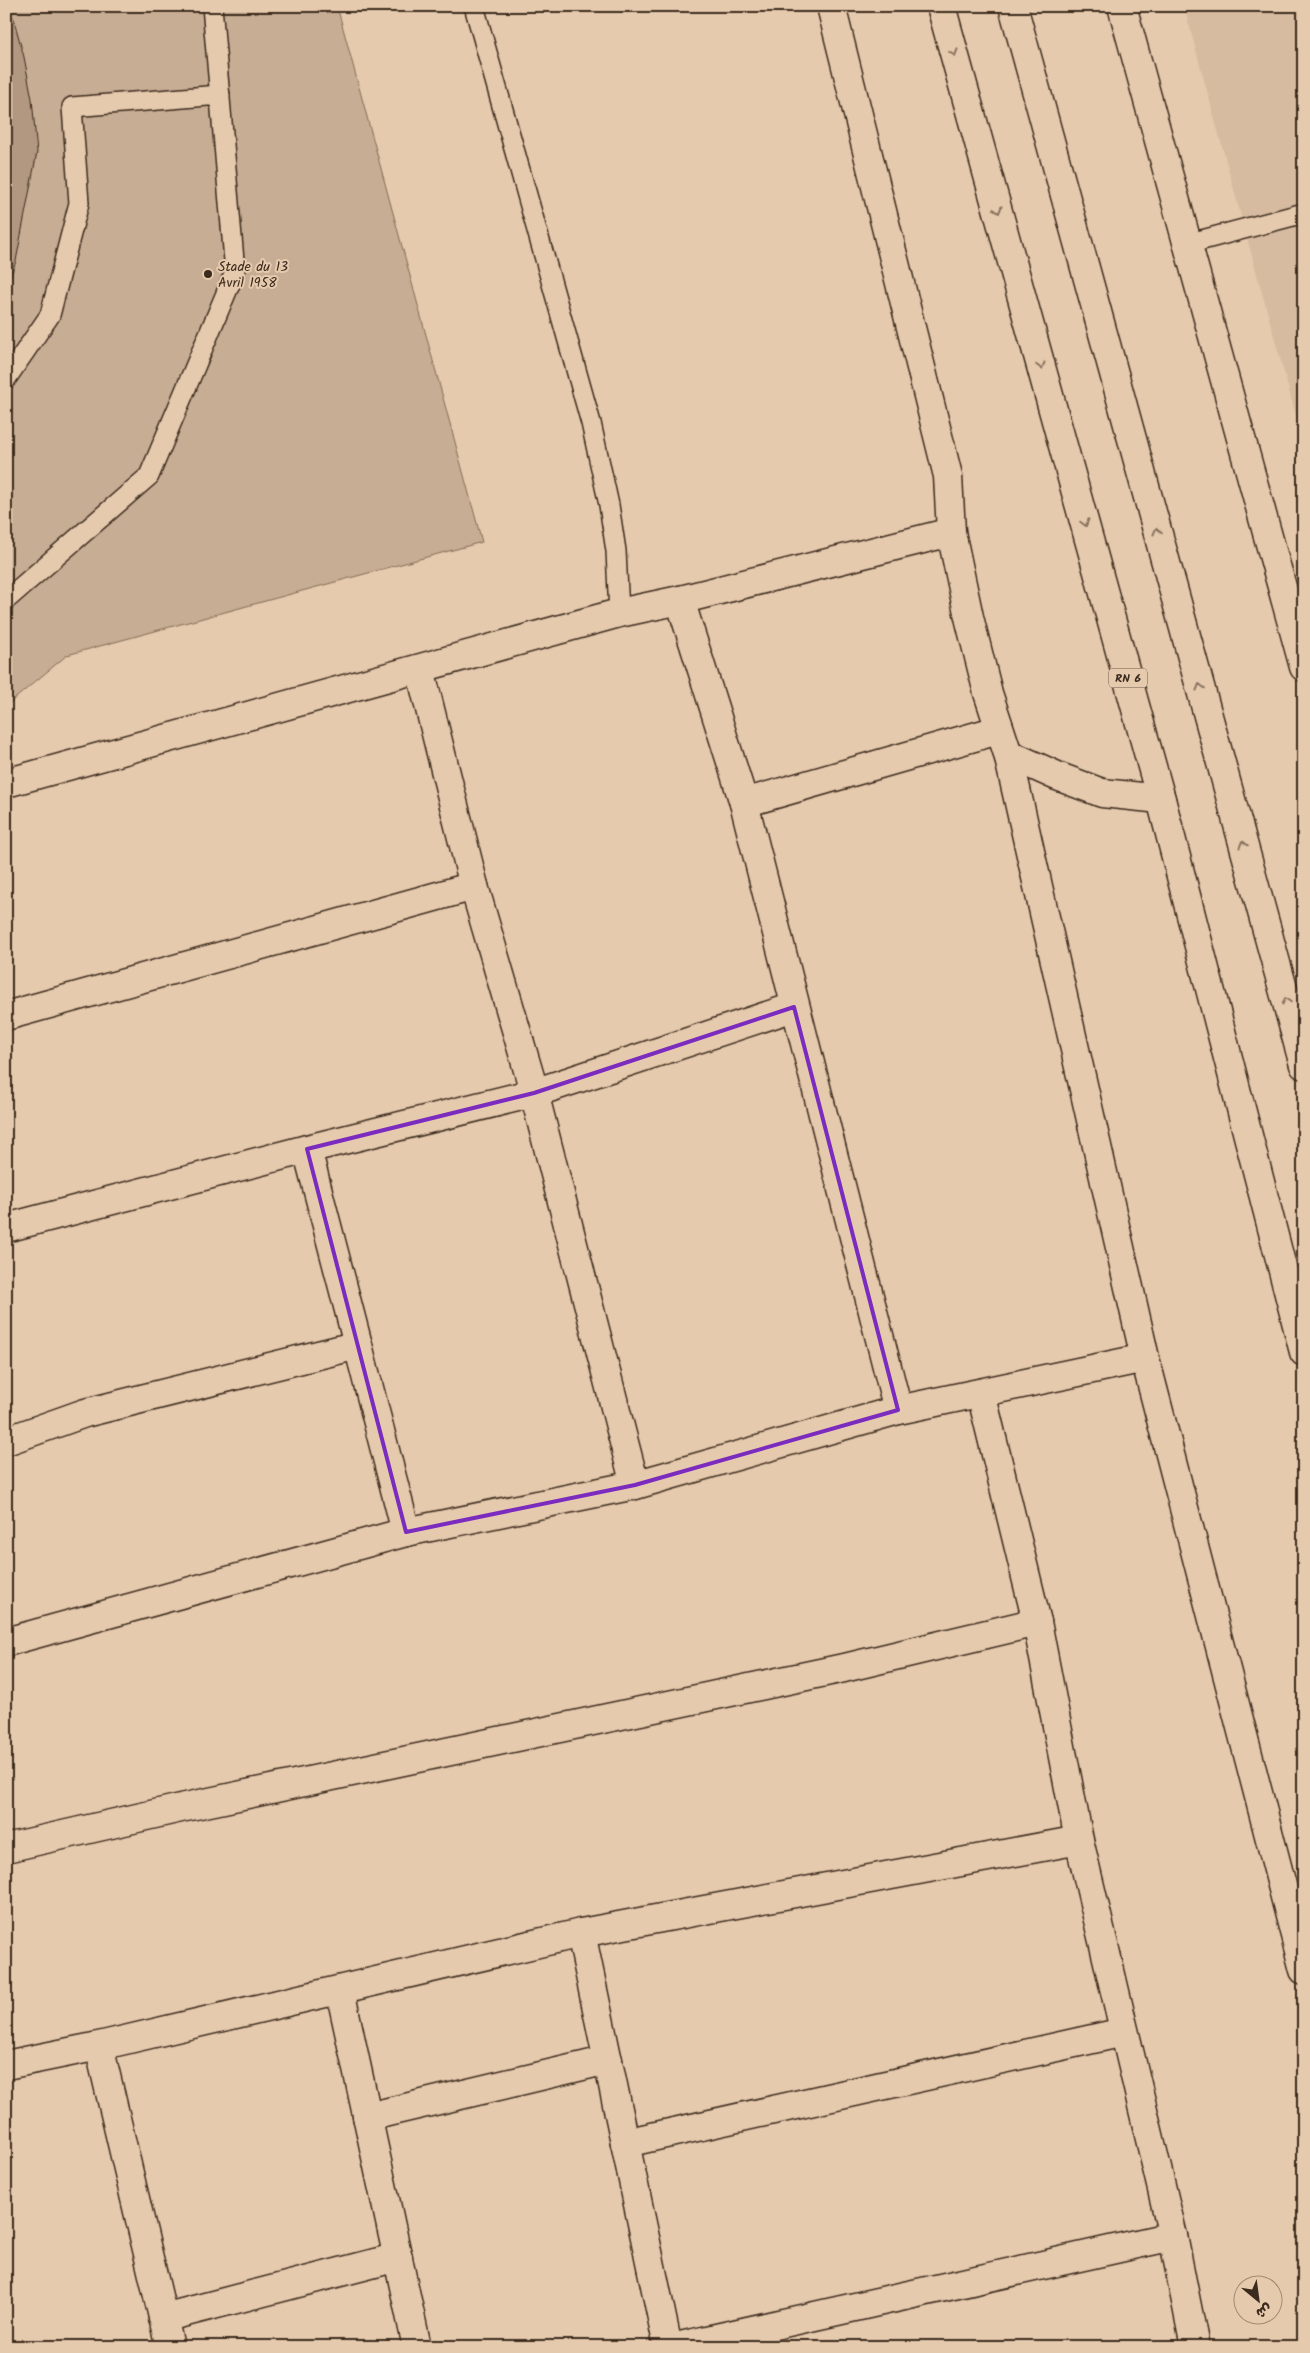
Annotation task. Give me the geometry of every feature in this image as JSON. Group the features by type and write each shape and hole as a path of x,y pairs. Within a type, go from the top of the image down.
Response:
{"street":[{"path":"830,6 948,476 951,532 969,617 1003,742 1145,1358 1304,1970"},
{"name":"RN 6","path":"941,6 1162,799 1304,1352"},
{"path":"1013,6 1304,1064"},
{"path":"1122,6 1304,667"},
{"path":"6,783 620,612 680,600 951,532"},
{"path":"680,600 744,803 794,1007 898,1410"},
{"path":"420,669 474,886 534,1093 635,1485"},
{"path":"744,803 1003,742 1057,776 1102,793 1162,799"},
{"path":"6,1016 474,886"},
{"path":"6,1228 307,1149 534,1093 794,1007"},
{"path":"307,1149 406,1532"},
{"path":"6,1441 84,1413 358,1345"},
{"path":"6,1642 406,1532 635,1485 898,1410 1145,1358"},
{"path":"981,1393 1037,1622 1079,1840 1173,2236 1195,2347"},
{"path":"6,1848 181,1808 844,1668 1037,1622"},
{"path":"6,2065 99,2046 582,1933 1079,1840"},
{"path":"582,1933 668,2347"},
{"path":"340,1990 417,2347"},
{"path":"626,2143 1124,2032"},
{"path":"99,2046 170,2347"},
{"path":"367,2117 608,2060"},
{"path":"676,2347 1173,2236"},
{"path":"163,2318 398,2257"}],"lane":[{"path":"6,600 149,476 235,272 212,6"},
{"path":"474,6 591,423 612,523 620,612"},
{"path":"6,378 50,315 79,203 72,107 220,95"},
{"path":"1187,244 1304,213"}],"highlighted area":[{"path":"794,1007 898,1410 635,1485 406,1532 307,1149 534,1093"}],"shaded area":[{"name":"Stade du 13 Avril 1958","path":"6,6 337,6 482,542 67,655 6,706"},
{"path":"1184,6 1304,6 1304,445 1264,300"}],"building":[{"path":"6,6 10,6 24,57 32,99 37,152 16,261 6,289"}],"place":[{"name":"Stade du 13 Avril 1958","path":"208,274"}]}
